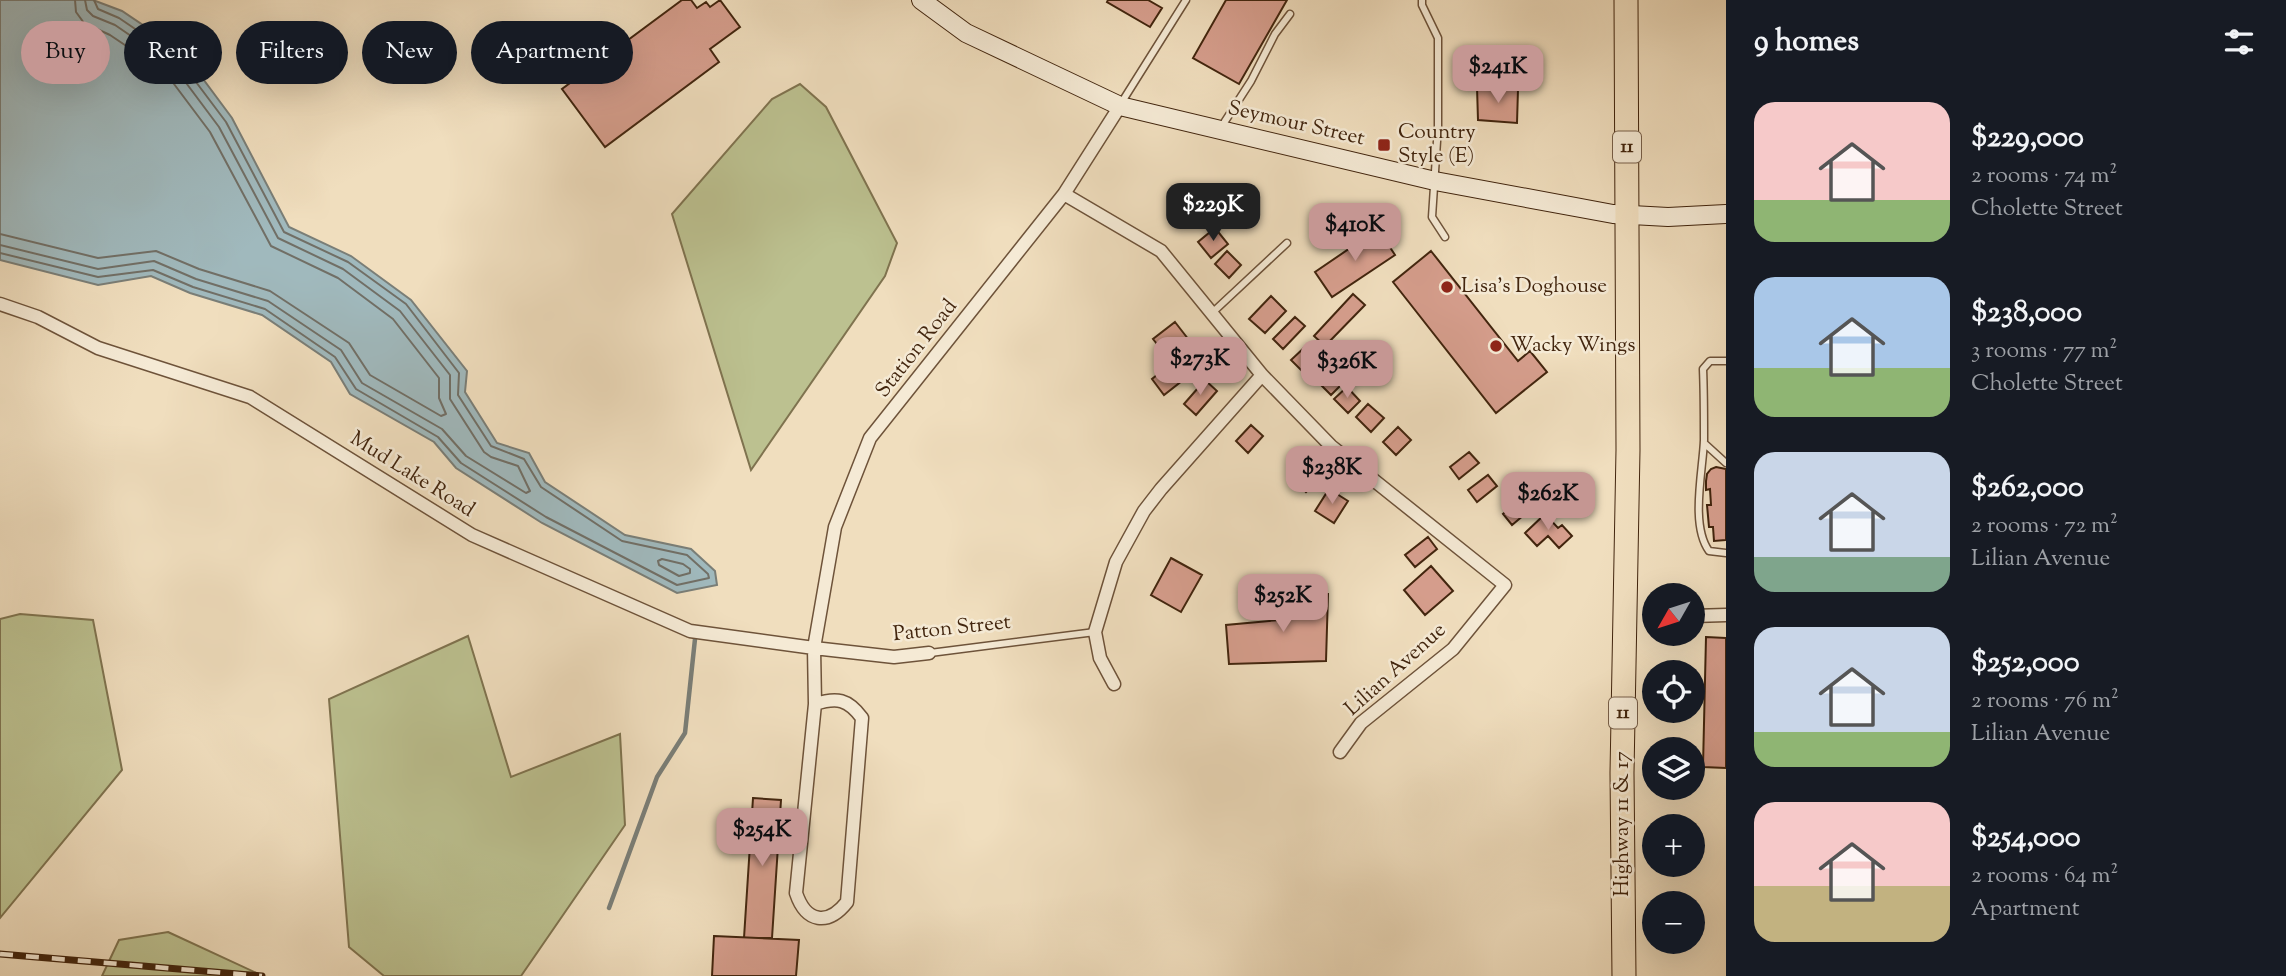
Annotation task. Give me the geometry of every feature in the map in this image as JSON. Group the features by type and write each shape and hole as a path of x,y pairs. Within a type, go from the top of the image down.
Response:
{"highway":[{"name":"Highway 11 & 17","path":"1624,976 1622,773 1628,450 1626,0"}],"street":[{"name":"Seymour Street","path":"921,0 966,33 1120,106 1435,181 1627,215 1681,217 1726,214"},
{"name":"Station Road","path":"815,704 830,699 842,701 853,706 862,718 847,902 831,916 821,918 810,916 800,904 796,893 815,704 814,648 835,527 870,438 1064,194 1120,106"},
{"path":"1064,194 1161,251 1262,375 1181,464 1144,511 1116,562 1094,632 1100,658 1114,684"},
{"name":"Mud Lake Road","path":"0,304 38,317 98,348 250,397 472,535 690,631 814,648"},
{"name":"Lilian Avenue","path":"1262,375 1331,446 1505,585 1453,649 1361,723 1340,752"},
{"path":"1705,616 1726,615"},
{"name":"Patton Street","path":"814,648 894,657 929,653"}],"lane":[{"path":"1120,106 1186,0"},
{"path":"1422,0 1438,38 1438,126 1432,217 1445,237"},
{"path":"1219,129 1251,81 1275,34 1290,14"},
{"path":"1212,313 1287,243"},
{"path":"1726,361 1710,361 1703,369 1704,443 1698,495 1703,543 1709,551 1726,553"},
{"path":"1704,443 1726,463"},
{"name":"Patton Street","path":"929,653 1094,632"}],"green space":[{"path":"800,84 826,107 897,243 885,276 751,470 672,214 772,99"},
{"path":"20,614 93,620 122,770 0,918 0,619"},
{"path":"468,636 511,777 620,734 625,825 521,976 384,976 349,947 329,699"},
{"path":"168,932 263,976 102,976 119,940"}],"water":[{"path":"0,0 93,0 122,11 137,21 124,21 124,84 207,84 232,118 289,227 351,256 411,300 467,371 465,392 497,443 529,453 545,482 625,535 691,549 715,571 717,585 677,593 542,523 456,468 434,442 350,394 331,362 262,315 190,293 151,276 98,285 0,260"}],"building":[{"path":"682,0 691,0 697,8 706,2 710,7 720,0 740,27 710,49 719,62 605,147 562,89 569,84 633,84 633,36"},
{"path":"1148,0 1162,8 1150,27 1107,2"},
{"path":"1226,0 1287,0 1239,84 1193,58"},
{"path":"1477,87 1518,89 1517,123 1478,120"},
{"path":"1215,228 1228,244 1211,258 1198,242"},
{"path":"1378,229 1395,255 1332,297 1315,272"},
{"path":"1227,251 1241,265 1229,278 1215,264"},
{"path":"1431,251 1518,361 1530,351 1547,372 1496,413 1393,282"},
{"path":"1353,294 1365,305 1325,346 1314,336"},
{"path":"1271,296 1286,311 1265,333 1249,319"},
{"path":"1295,317 1305,326 1283,349 1273,339"},
{"path":"1175,322 1206,362 1164,395 1152,379 1172,363 1153,339"},
{"path":"1306,346 1317,358 1302,371 1291,360"},
{"path":"1327,367 1343,383 1331,395 1315,379"},
{"path":"1205,380 1217,391 1196,415 1184,404"},
{"path":"1347,387 1360,401 1348,413 1334,399"},
{"path":"1368,404 1384,418 1371,432 1356,417"},
{"path":"1251,425 1263,436 1248,453 1236,441"},
{"path":"1398,427 1411,440 1396,455 1383,442"},
{"path":"1469,452 1479,463 1459,479 1450,467"},
{"path":"1304,465 1318,480 1306,492 1291,477"},
{"path":"1716,467 1726,469 1726,540 1714,541 1713,527 1709,527 1707,505 1711,505 1710,489 1706,490 1706,481 1707,474"},
{"path":"1488,475 1497,486 1477,502 1468,490"},
{"path":"1329,489 1348,501 1334,523 1315,511"},
{"path":"1522,498 1531,509 1512,525 1503,514"},
{"path":"1545,514 1558,528 1562,525 1572,536 1559,548 1548,536 1537,546 1525,533"},
{"path":"1428,537 1437,549 1415,567 1405,555"},
{"path":"1171,558 1202,575 1181,612 1151,595"},
{"path":"1431,566 1453,591 1425,615 1404,590"},
{"path":"1328,594 1326,661 1229,664 1226,625 1279,620 1277,598"},
{"path":"1706,637 1726,638 1726,768 1705,767"},
{"path":"753,798 781,800 772,938 744,938"},
{"path":"714,936 799,940 796,976 712,976"}],"waterway":[{"path":"609,908 657,777 685,733 695,639"}],"railway":[{"path":"0,954 262,976"}],"place":[{"name":"Country Style (E)","path":"1384,145"},
{"name":"Lisa's Doghouse","path":"1447,287"},
{"name":"Wacky Wings","path":"1496,346"}]}
